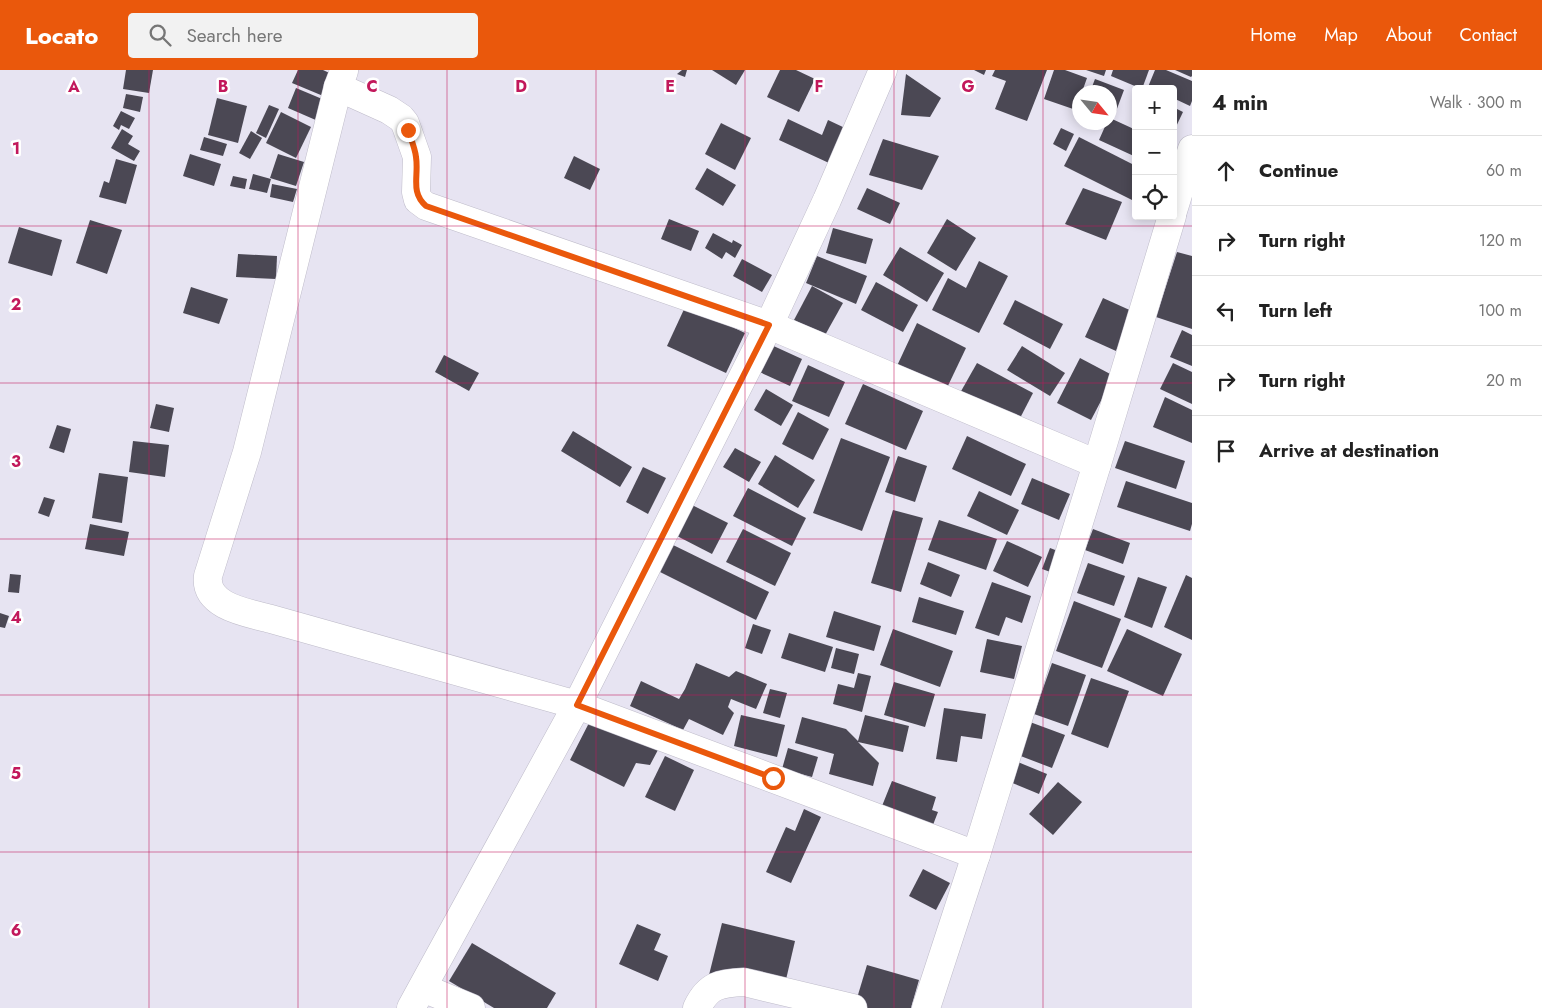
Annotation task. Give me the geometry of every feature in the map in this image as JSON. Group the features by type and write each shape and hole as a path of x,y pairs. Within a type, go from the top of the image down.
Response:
{"street":[{"path":"471,1008 417,998 577,705 769,325 827,200 883,70"},
{"path":"976,855 577,705 228,606 217,599 210,591 207,583 208,576 247,452 341,79 389,110 405,123 416,157 416,192 418,200 426,206 769,325 1097,464"},
{"path":"1177,198 1192,149"},
{"path":"926,1008 976,855 1171,220"},
{"path":"696,1008 713,986 726,982 744,982 853,1008"}],"building":[{"path":"126,70 153,70 149,93 123,89"},
{"path":"298,70 323,70 338,77 328,98 292,83"},
{"path":"682,70 687,70 685,77 677,74"},
{"path":"712,70 745,70 736,85"},
{"path":"780,70 796,70 815,79 799,112 767,97"},
{"path":"974,70 986,70 984,75"},
{"path":"995,70 1047,70 1027,121 995,109 1006,81 992,76"},
{"path":"1054,70 1065,70 1087,78 1084,85 1072,85 1072,109 1044,99"},
{"path":"1086,70 1106,70 1104,76"},
{"path":"1113,70 1149,70 1143,85 1132,85 1111,76"},
{"path":"1155,70 1166,70 1192,81 1192,101 1190,106 1177,100 1177,85 1149,85"},
{"path":"1175,70 1192,70 1192,76 1191,77"},
{"path":"906,74 941,98 930,117 901,115"},
{"path":"1095,79 1111,85 1093,85"},
{"path":"1117,87 1124,90 1117,109"},
{"path":"296,88 327,101 318,121 288,108"},
{"path":"126,94 143,97 140,112 123,108"},
{"path":"217,98 247,106 238,143 208,135"},
{"path":"269,105 279,109 266,138 256,133"},
{"path":"1177,109 1183,112 1177,125"},
{"path":"121,111 135,118 129,129 121,125 119,130 113,126"},
{"path":"281,112 311,127 296,158 266,143"},
{"path":"788,119 822,135 828,120 845,128 829,163 779,140"},
{"path":"1117,121 1132,128 1132,155 1099,140 1103,130 1117,130"},
{"path":"721,123 751,138 735,170 705,154"},
{"path":"1061,128 1074,134 1066,151 1053,144"},
{"path":"122,129 133,136 128,144 140,151 134,161 111,148"},
{"path":"251,131 262,138 250,159 239,153"},
{"path":"204,137 227,144 223,156 200,150"},
{"path":"1079,137 1132,164 1132,200 1064,166"},
{"path":"883,139 939,156 922,190 869,175"},
{"path":"190,154 221,164 214,186 183,176"},
{"path":"278,154 304,162 296,186 270,178"},
{"path":"574,156 600,169 590,190 564,178"},
{"path":"116,159 137,165 126,204 99,197 104,181 109,183"},
{"path":"707,168 736,185 723,206 695,189"},
{"path":"253,174 271,179 267,193 249,189"},
{"path":"233,176 247,179 245,189 230,186"},
{"path":"272,184 297,189 293,202 270,197"},
{"path":"867,188 900,203 890,224 857,209"},
{"path":"1083,188 1122,202 1106,240 1065,224"},
{"path":"669,219 699,231 691,251 661,239"},
{"path":"947,219 976,238 956,271 927,253"},
{"path":"90,220 122,230 107,274 76,263"},
{"path":"19,227 62,240 52,276 8,263"},
{"path":"833,228 873,239 866,264 826,253"},
{"path":"713,233 732,243 733,240 742,245 735,258 726,252 722,259 705,248"},
{"path":"900,247 944,273 927,302 883,275"},
{"path":"1177,252 1192,256 1192,329 1156,317"},
{"path":"238,254 277,256 276,279 236,277"},
{"path":"817,256 867,276 856,304 806,283"},
{"path":"742,259 772,275 762,292 733,276"},
{"path":"979,261 1008,276 979,333 932,310 948,278 966,288"},
{"path":"876,282 918,305 903,332 861,310"},
{"path":"812,286 843,303 824,337 794,320"},
{"path":"191,287 228,299 219,324 183,313"},
{"path":"1103,298 1134,312 1116,351 1085,337"},
{"path":"1015,300 1063,324 1050,349 1003,324"},
{"path":"686,305 745,333 726,373 667,346"},
{"path":"917,323 966,348 945,392 896,368"},
{"path":"1182,330 1192,335 1192,366 1170,357"},
{"path":"767,343 802,359 790,386 755,370"},
{"path":"1022,346 1065,373 1050,396 1007,370"},
{"path":"444,355 479,373 469,391 435,372"},
{"path":"1080,358 1114,376 1091,420 1057,403"},
{"path":"977,363 1033,393 1017,424 960,393"},
{"path":"1173,363 1192,372 1192,404 1160,389"},
{"path":"808,365 845,382 829,417 792,401"},
{"path":"863,384 923,411 906,450 845,424"},
{"path":"766,389 793,405 781,426 754,410"},
{"path":"1165,397 1192,410 1192,443 1153,427"},
{"path":"156,404 174,408 169,432 150,428"},
{"path":"798,412 829,429 813,460 782,444"},
{"path":"57,425 71,429 64,453 49,448"},
{"path":"573,431 632,467 620,487 561,451"},
{"path":"967,436 1026,464 1011,496 952,469"},
{"path":"841,438 890,457 862,531 813,513"},
{"path":"133,441 169,445 165,477 129,472"},
{"path":"1125,441 1185,461 1176,489 1115,468"},
{"path":"735,448 761,462 749,482 723,467"},
{"path":"775,455 815,480 798,508 758,484"},
{"path":"898,456 927,466 915,502 885,492"},
{"path":"643,467 666,478 648,514 626,502"},
{"path":"99,473 128,477 122,523 92,518"},
{"path":"1032,478 1070,494 1059,520 1021,504"},
{"path":"1126,481 1192,503 1190,531 1117,507"},
{"path":"748,488 806,518 792,546 733,516"},
{"path":"979,491 1019,510 1007,535 967,516"},
{"path":"44,497 55,500 49,517 38,513"},
{"path":"692,505 728,523 712,554 677,536"},
{"path":"893,510 923,518 901,592 871,583"},
{"path":"939,520 997,539 986,570 928,550"},
{"path":"90,524 129,532 124,556 85,549"},
{"path":"743,529 791,553 775,586 726,562"},
{"path":"1093,529 1130,543 1123,564 1085,550"},
{"path":"1007,541 1042,557 1028,587 993,571"},
{"path":"669,543 769,592 756,620 656,570"},
{"path":"1050,548 1063,553 1056,574 1042,569"},
{"path":"928,562 960,575 951,597 920,584"},
{"path":"1088,563 1125,576 1114,606 1077,593"},
{"path":"10,574 21,575 19,593 8,592"},
{"path":"1186,575 1192,578 1192,640 1164,627"},
{"path":"1138,577 1167,587 1152,628 1124,617"},
{"path":"992,582 1031,596 1022,623 1006,617 999,636 975,628"},
{"path":"919,597 964,611 956,635 912,622"},
{"path":"1074,601 1121,619 1102,668 1056,651"},
{"path":"834,611 881,626 874,651 826,637"},
{"path":"0,613 9,616 5,628 0,627"},
{"path":"753,624 771,630 762,654 745,648"},
{"path":"893,629 953,651 940,687 880,665"},
{"path":"1127,629 1182,654 1163,696 1107,671"},
{"path":"789,633 833,647 825,672 781,658"},
{"path":"987,639 1022,646 1014,679 980,672"},
{"path":"836,648 859,654 854,674 831,668"},
{"path":"696,663 729,677 736,671 767,684 756,709 731,699 728,707 734,713 723,735 689,719 683,730 630,706 641,681 679,699"},
{"path":"1052,663 1086,675 1068,726 1034,714"},
{"path":"858,673 871,676 862,712 833,704 838,684 854,688"},
{"path":"1091,678 1129,691 1108,748 1071,734"},
{"path":"894,682 935,694 925,727 884,715"},
{"path":"770,689 787,693 780,718 763,713"},
{"path":"944,708 986,714 982,739 961,736 957,762 936,759"},
{"path":"741,715 785,725 777,757 734,746"},
{"path":"865,715 909,726 903,752 858,742 879,763 873,786 829,774 834,754 795,743 802,717 846,729 858,741"},
{"path":"591,719 659,748 650,765 636,763 624,787 570,760"},
{"path":"1030,722 1065,735 1052,768 1018,755"},
{"path":"788,748 818,757 812,777 782,769"},
{"path":"665,756 694,770 675,811 645,797"},
{"path":"1013,760 1047,774 1039,794 1005,780"},
{"path":"892,781 936,797 932,810 938,812 931,830 880,811"},
{"path":"1058,782 1082,802 1053,835 1029,814"},
{"path":"804,809 821,817 791,883 766,872 786,827 795,831"},
{"path":"923,869 950,883 936,910 909,896"},
{"path":"722,923 795,941 781,1001 707,983"},
{"path":"637,924 661,934 654,950 668,956 658,981 619,964"},
{"path":"472,943 556,993 547,1008 494,1008 449,981"},
{"path":"867,965 919,980 911,1008 854,1008"}],"route":[{"path":"408,130 416,157 416,192 418,200 426,206 769,325 577,705 773,778"}]}
